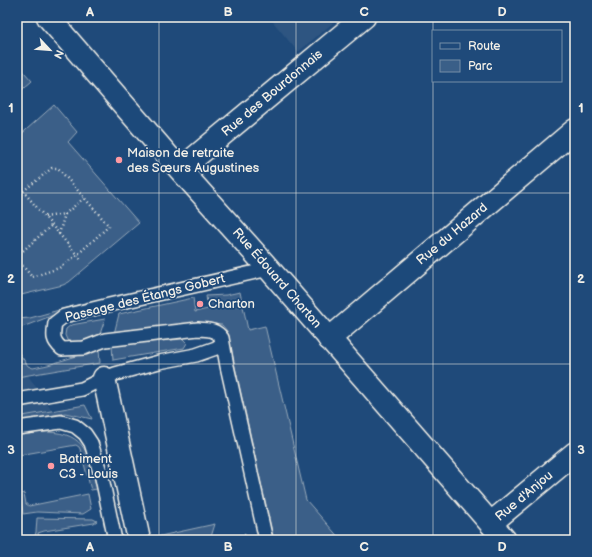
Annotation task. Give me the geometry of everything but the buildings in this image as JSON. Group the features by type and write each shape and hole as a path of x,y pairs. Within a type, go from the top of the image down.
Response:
{"street":[{"name":"Rue Édouard Charton","path":"48,17 505,540"},
{"name":"Rue des Bourdonnais","path":"181,169 364,17"},
{"name":"Rue du Hazard","path":"329,339 575,130"},
{"path":"104,378 139,540"},
{"name":"Rue d'Anjou","path":"491,523 575,453"}],"lane":[{"name":"Passage des Étangs Gobert","path":"222,338 220,334 214,330 198,329 105,340 84,348 62,349 55,343 54,335 55,324 64,316 269,269"},
{"path":"17,400 82,389 104,378 159,362 196,355 216,348 221,344 222,338"},
{"path":"222,338 226,366 266,540"},
{"path":"17,428 61,422 75,426 85,434 91,443 102,478 115,540"}],"path":[{"path":"17,196 52,168 58,168 108,226 59,268 32,277 17,259"},
{"path":"23,191 82,261"},
{"path":"44,217 65,214 84,198"},
{"path":"59,234 65,214"},
{"path":"17,256 52,225"}],"shaded area":[{"path":"269,17 340,17 298,52"},
{"path":"17,359 52,411 17,417"}],"green space":[{"path":"17,64 32,81 17,94"},
{"path":"54,105 77,132 68,142 139,223 69,282 63,285 17,296 17,138"},
{"path":"240,292 248,330 265,326 306,500 341,540 274,540 227,331 222,325 210,324 114,334 119,314 193,298 195,312 208,309 206,296 226,295"},
{"path":"88,302 17,329 17,319 30,318"},
{"path":"105,319 99,337 72,343 67,340 65,335 66,329 71,325"},
{"path":"183,339 187,343 184,348 113,360 112,345"},
{"path":"99,349 100,363 17,377 17,350 28,366 33,368 48,365"},
{"path":"85,405 92,419 65,413 17,422 17,417"},
{"path":"47,432 60,433 71,437 84,448 91,466 97,489 91,490 80,449 76,445 19,455 17,434"},
{"path":"24,493 26,504 29,506 88,494 91,509 83,514 37,512 23,514 21,494"},
{"path":"37,518 93,519 97,521 94,523 44,531 38,533 40,540 34,540"},
{"path":"215,524 210,540 151,540 151,538"}],"place":[{"name":"Maison de retraite des Sœurs Augustines","path":"119,160"},
{"name":"Charton","path":"200,304"},
{"name":"Batiment C3 - Louis","path":"51,466"}]}
